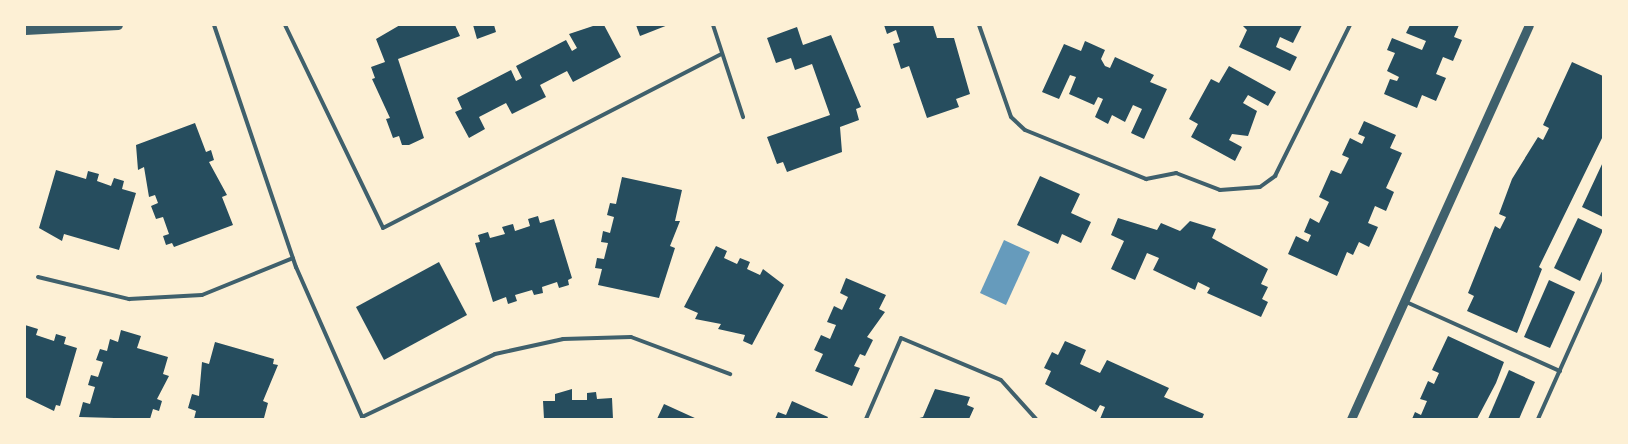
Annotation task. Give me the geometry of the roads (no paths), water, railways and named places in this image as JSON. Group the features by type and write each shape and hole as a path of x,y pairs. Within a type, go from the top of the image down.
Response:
{"street":[{"path":"25,30 118,25"},
{"path":"1351,419 1529,25"}],"lane":[{"path":"214,25 293,258 362,418 496,354 563,339 631,337 730,374"},
{"path":"285,25 383,228 722,54"},
{"path":"713,25 743,117"},
{"path":"979,25 1011,118 1025,130 1146,179 1176,173 1220,190 1260,186 1275,176 1350,25"},
{"path":"38,277 129,298 202,295 293,258"},
{"path":"1538,419 1603,274"},
{"path":"1404,301 1560,371"},
{"path":"866,419 901,338 1002,380 1036,419"}],"water":[{"path":"1004,240 1030,252 1006,305 980,293"}]}
